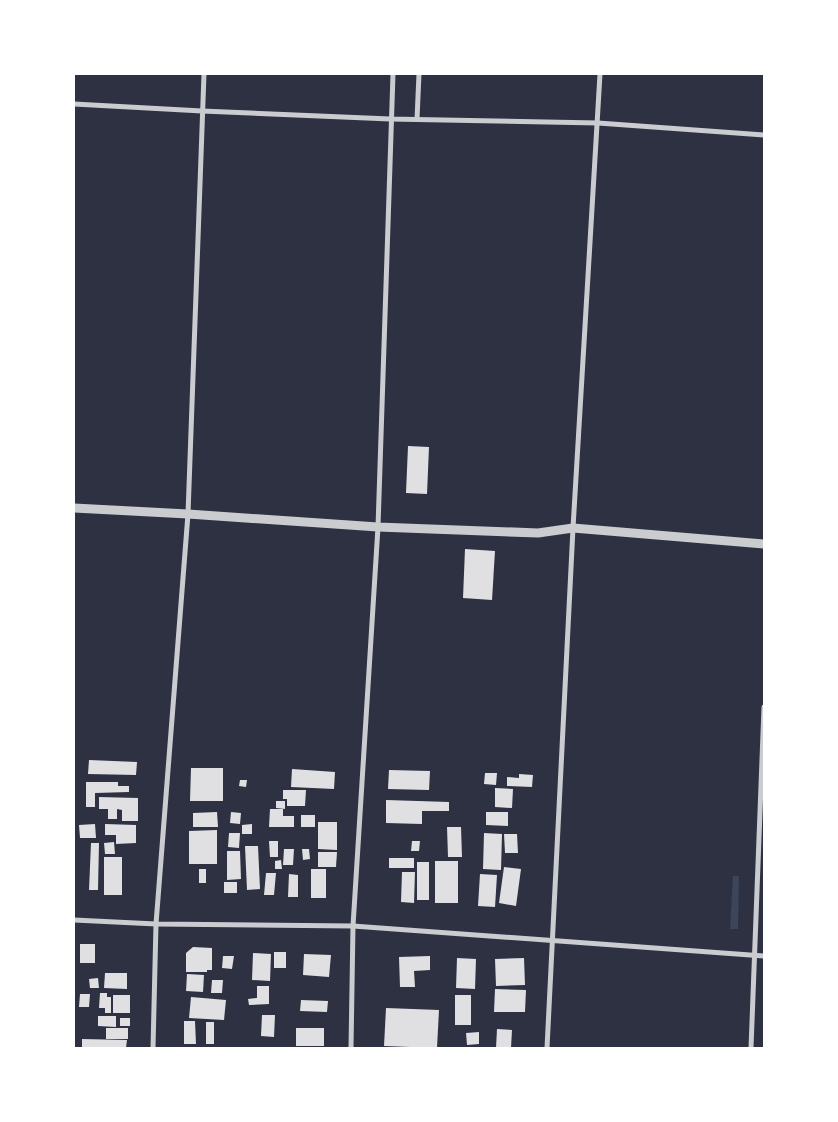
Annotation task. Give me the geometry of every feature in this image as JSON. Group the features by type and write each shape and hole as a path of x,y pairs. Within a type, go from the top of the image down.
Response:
{"street":[{"path":"153,1048 156,924 188,514 204,74"},
{"path":"351,1048 354,926 378,527 390,118 393,74"},
{"path":"416,119 419,74"},
{"path":"547,1048 573,528 600,74"},
{"path":"74,104 202,112 598,123 764,135"},
{"path":"74,508 378,527 538,532 573,528 764,544"},
{"path":"751,1048 764,706"},
{"path":"74,920 156,924 354,926 764,956"}],"shaded area":[{"path":"733,876 739,876 738,929 730,929"}],"building":[{"path":"408,446 429,447 427,494 406,493"},
{"path":"465,549 495,551 492,600 463,598"},
{"path":"89,760 137,762 136,775 88,774"},
{"path":"191,768 223,768 223,801 190,801"},
{"path":"292,769 335,772 334,789 291,787"},
{"path":"389,770 430,771 429,790 388,789"},
{"path":"485,773 497,773 496,785 484,784"},
{"path":"519,774 533,775 532,787 507,786 507,777 519,778"},
{"path":"240,780 247,780 246,787 239,786"},
{"path":"86,782 118,782 118,786 129,786 129,792 95,793 95,807 86,807"},
{"path":"495,788 513,789 512,808 495,807"},
{"path":"283,790 306,790 305,806 287,806 287,799 283,799"},
{"path":"99,797 138,798 138,821 122,821 122,810 117,809 117,819 108,819 108,809 99,809"},
{"path":"386,800 449,802 449,811 422,811 422,824 386,823"},
{"path":"276,801 285,801 285,809 276,808"},
{"path":"270,809 283,809 283,816 294,816 294,827 269,827"},
{"path":"217,812 218,827 193,827 193,813"},
{"path":"231,812 241,813 240,824 230,823"},
{"path":"486,812 508,812 508,826 486,825"},
{"path":"301,815 315,815 315,827 301,827"},
{"path":"318,822 337,822 337,850 318,849"},
{"path":"95,824 96,838 80,838 79,825"},
{"path":"105,824 136,825 136,843 116,844 116,835 105,835"},
{"path":"252,824 252,834 242,834 242,825"},
{"path":"447,827 461,827 462,857 448,857"},
{"path":"217,830 217,864 189,864 189,831"},
{"path":"229,833 240,833 239,848 228,847"},
{"path":"484,833 502,834 501,870 483,869"},
{"path":"504,834 517,834 518,853 505,853"},
{"path":"269,841 278,841 278,857 270,857"},
{"path":"412,841 420,841 419,851 411,851"},
{"path":"114,842 115,854 105,854 104,843"},
{"path":"91,843 99,843 98,890 89,890"},
{"path":"245,846 258,846 260,889 247,890"},
{"path":"284,849 294,849 293,865 283,865"},
{"path":"302,849 309,849 310,859 303,860"},
{"path":"227,851 240,851 241,879 227,880"},
{"path":"318,852 337,852 336,867 318,867"},
{"path":"104,857 122,857 122,895 104,895"},
{"path":"389,858 414,858 414,868 389,868"},
{"path":"281,860 282,869 275,869 275,861"},
{"path":"435,861 458,861 458,903 435,903"},
{"path":"417,862 429,862 429,900 417,900"},
{"path":"504,867 521,869 516,906 499,903"},
{"path":"199,869 206,869 206,883 199,883"},
{"path":"311,869 326,869 326,898 311,898"},
{"path":"402,872 415,872 414,903 401,902"},
{"path":"266,873 276,873 274,895 264,895"},
{"path":"289,874 298,875 298,897 288,897"},
{"path":"480,874 497,875 495,907 478,906"},
{"path":"224,882 237,882 237,893 224,893"},
{"path":"80,944 95,944 95,963 80,963"},
{"path":"193,947 212,948 212,970 207,970 207,972 186,972 186,953"},
{"path":"274,952 286,952 286,968 274,968"},
{"path":"253,953 271,954 270,981 252,980"},
{"path":"304,954 331,955 329,977 303,975"},
{"path":"223,956 234,956 232,969 222,968"},
{"path":"430,956 430,970 414,971 415,987 400,987 399,957"},
{"path":"457,958 476,959 475,989 456,988"},
{"path":"524,958 525,985 496,986 495,959"},
{"path":"105,973 127,973 127,989 104,988"},
{"path":"187,974 204,975 203,992 186,991"},
{"path":"98,978 99,988 90,988 89,979"},
{"path":"212,980 223,980 222,993 211,993"},
{"path":"257,986 269,986 269,1004 249,1005 248,999 257,998"},
{"path":"495,989 526,990 525,1012 494,1012"},
{"path":"100,993 107,993 107,997 111,997 111,1013 105,1013 105,1008 99,1008"},
{"path":"80,994 90,994 89,1007 79,1007"},
{"path":"113,995 130,995 130,1013 113,1013"},
{"path":"455,995 471,995 471,1025 455,1025"},
{"path":"191,997 226,1000 224,1020 189,1018"},
{"path":"301,1000 328,1001 327,1012 300,1011"},
{"path":"386,1008 439,1010 437,1048 384,1046"},
{"path":"262,1015 275,1015 274,1037 261,1036"},
{"path":"98,1016 116,1016 116,1027 98,1026"},
{"path":"120,1018 130,1018 130,1026 120,1026"},
{"path":"184,1021 195,1021 196,1044 184,1044"},
{"path":"206,1022 214,1022 214,1044 206,1044"},
{"path":"106,1028 128,1028 128,1039 106,1039"},
{"path":"296,1028 324,1028 324,1046 296,1046"},
{"path":"497,1029 512,1030 511,1048 496,1048"},
{"path":"479,1032 479,1044 467,1045 466,1033"},
{"path":"82,1039 127,1040 126,1048 82,1048"}]}
